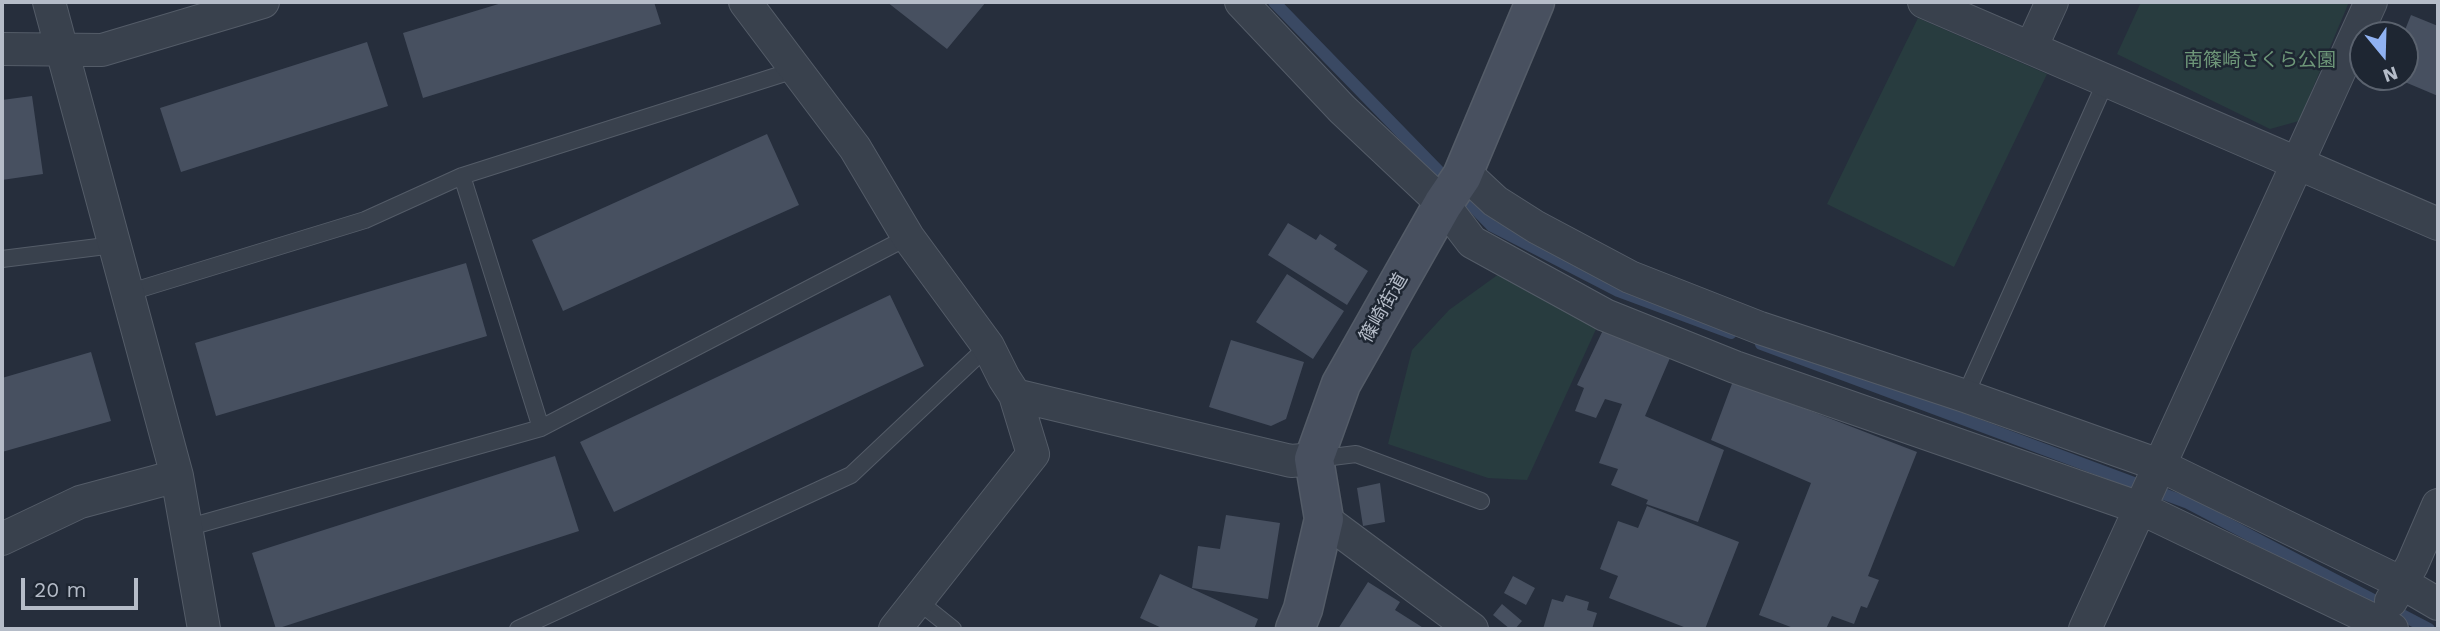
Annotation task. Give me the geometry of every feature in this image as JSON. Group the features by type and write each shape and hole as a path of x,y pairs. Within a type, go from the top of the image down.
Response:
{"street":[{"path":"49,2 177,476 204,629"},
{"path":"2,49 102,50 263,2"},
{"path":"745,2 855,148 908,237 988,346 1015,395 1033,454 895,629"},
{"path":"1241,2 1342,109 1455,187 1495,201 1536,227 1630,277 1760,328 1965,396 2149,486 2388,612 2438,604"},
{"name":"篠崎街道","path":"1295,629 1303,609 1324,519 1314,459 1340,384 1455,187 1535,2"},
{"path":"1924,2 2438,224"},
{"path":"2031,48 2052,2"},
{"path":"2085,629 2371,2"},
{"path":"1455,187 1472,242 1605,315 1735,367 2149,486 2388,612"},
{"path":"1015,395 1291,461 1314,459"},
{"path":"2,539 80,502 177,476"},
{"path":"2388,612 2438,505"},
{"path":"1324,519 1472,629"}],"lane":[{"path":"127,293 365,220 462,176 798,69"},
{"path":"1965,396 2106,81"},
{"path":"462,176 541,428"},
{"path":"186,528 541,428 908,237"},
{"path":"2,259 114,245"},
{"path":"518,629 851,475 988,346"},
{"path":"1314,459 1356,454 1481,501"},
{"path":"918,601 953,629"}],"green space":[{"name":"南篠崎さくら公園","path":"2141,2 2349,2 2299,121 2270,129 2117,54"},
{"path":"1918,18 2047,74 1954,267 1827,204"},
{"path":"1503,271 1597,327 1527,480 1488,478 1388,444 1412,350 1449,310"}],"building":[{"path":"505,2 654,2 661,24 423,98 403,33"},
{"path":"887,2 986,2 947,49"},
{"path":"2411,15 2438,26 2438,96 2419,88 2419,21 2409,21"},
{"path":"367,42 388,106 181,172 160,108"},
{"path":"32,96 43,174 2,180 2,100"},
{"path":"767,134 799,205 563,311 532,240"},
{"path":"1288,223 1316,240 1320,234 1337,245 1334,249 1368,271 1347,305 1268,255"},
{"path":"466,263 487,336 216,416 195,343"},
{"path":"1287,274 1344,311 1313,359 1256,322"},
{"path":"890,295 924,366 614,512 580,442"},
{"path":"1603,330 1670,358 1645,416 1724,450 1698,522 1646,504 1648,500 1611,485 1618,469 1599,463 1622,404 1605,399 1596,418 1575,411 1584,388 1577,385"},
{"path":"1231,340 1304,362 1286,419 1271,426 1209,407"},
{"path":"91,352 111,421 2,452 2,378"},
{"path":"1733,381 1917,452 1868,576 1879,580 1867,608 1861,606 1854,624 1832,616 1826,629 1796,629 1759,615 1811,483 1711,440"},
{"path":"555,456 579,531 276,629 252,553"},
{"path":"1380,483 1385,522 1363,526 1357,488"},
{"path":"1647,506 1739,542 1705,629 1689,629 1609,598 1618,576 1600,569 1618,521 1638,528"},
{"path":"1226,515 1280,523 1268,599 1192,588 1198,546 1220,549"},
{"path":"1160,574 1258,619 1254,629 1164,629 1140,618"},
{"path":"1513,576 1535,588 1526,605 1504,593"},
{"path":"1368,582 1400,602 1395,610 1425,629 1338,629"},
{"path":"1566,595 1589,602 1587,610 1597,613 1592,629 1543,629 1552,599 1563,602"},
{"path":"1502,604 1522,621 1515,629 1510,629 1493,615"}],"waterway":[{"path":"1274,2 1492,226 1618,291 1731,333"},
{"path":"1761,344 2188,503 2429,629"}]}
